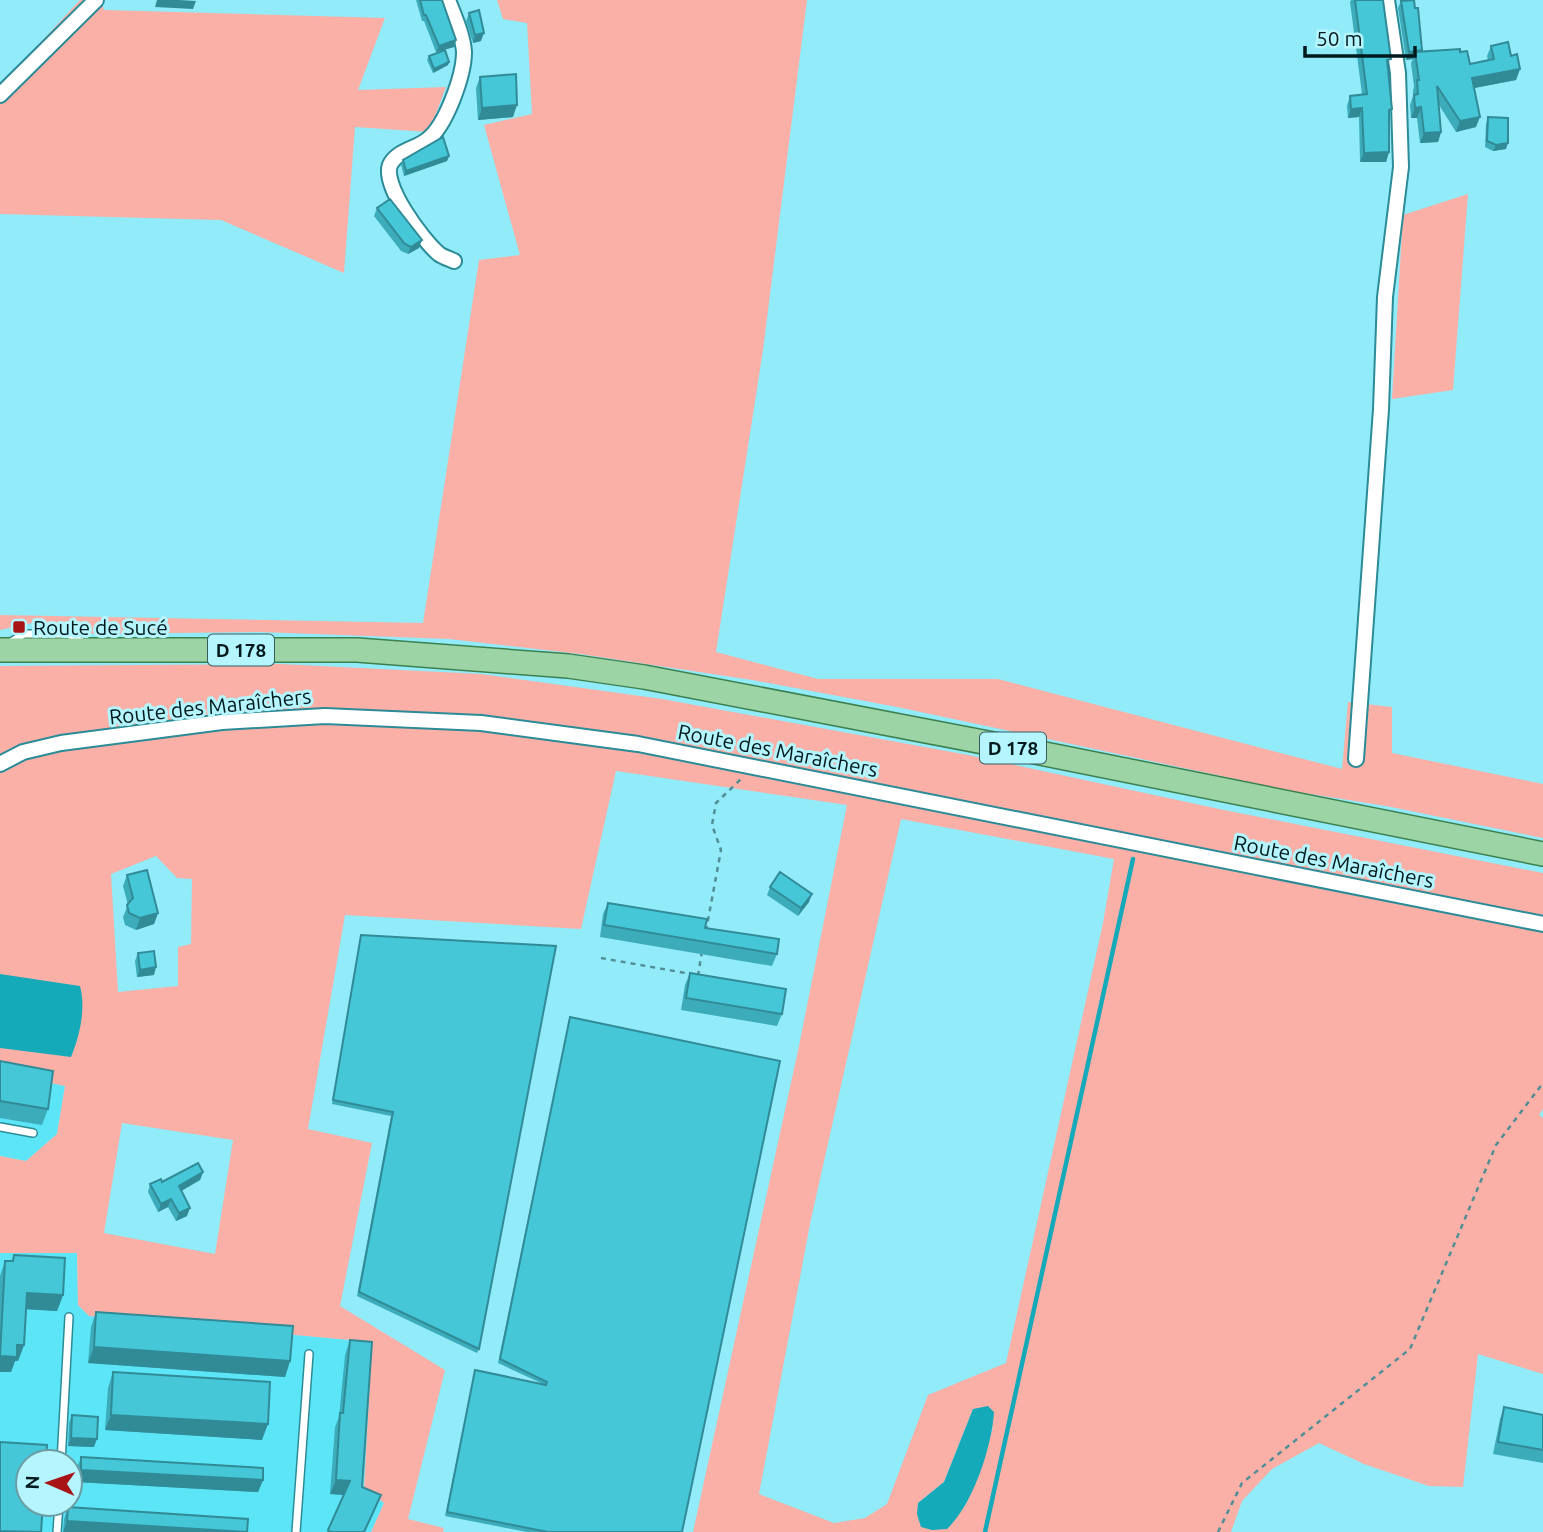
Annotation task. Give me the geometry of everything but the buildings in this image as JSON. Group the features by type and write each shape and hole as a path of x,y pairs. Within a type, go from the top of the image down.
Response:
{"main road":[{"name":"D 178","path":"0,649 356,650 568,666 644,677 1543,854"}],"street":[{"path":"0,95 96,0"},
{"path":"448,0 464,52 454,91 444,120 436,132 426,141 397,155 389,165 389,179 393,191 417,227 439,254 454,261"},
{"path":"1356,759 1381,409 1385,297 1401,167 1398,73 1387,0"},
{"name":"Route des Maraîchers","path":"0,764 23,752 61,743 222,722 325,716 481,723 638,744 1543,924"}],"lane":[{"path":"0,1127 33,1133"},
{"path":"62,1448 69,1317"},
{"path":"296,1532 309,1354"}],"path":[{"path":"705,935 720,850 712,825 716,803 740,780 763,769"},
{"path":"601,958 698,975 703,948"},
{"path":"1218,1532 1242,1483 1410,1349 1496,1145 1543,1083"}],"shaded area":[{"path":"80,0 100,0 104,10 385,18 358,90 446,87 429,132 355,127 344,273 221,220 0,214 0,86"},
{"path":"497,0 807,0 763,350 716,652 818,679 998,679 1342,769 1348,702 1392,707 1392,753 1543,784 1543,838 1386,806 1292,791 897,707 752,680 580,654 449,639 260,632 93,634 65,624 32,623 0,630 0,615 423,623 479,260 520,255 484,125 532,114 527,23 503,19"},
{"path":"1468,194 1453,390 1392,399 1403,215"},
{"path":"280,664 481,674 662,699 968,755 1219,809 1543,873 1543,1109 1539,1115 1543,1118 1543,1374 1478,1354 1463,1487 1429,1486 1364,1464 1319,1443 1272,1469 1242,1501 1231,1532 693,1532 799,1046 847,805 616,771 581,929 345,915 308,1129 372,1143 340,1306 445,1370 408,1519 444,1528 443,1532 371,1532 384,1503 364,1489 372,1342 89,1316 78,1305 77,1253 0,1253 0,1156 26,1161 57,1134 65,1086 0,1072 0,666","holes":["901,819 1114,859 1103,923 1006,1363 928,1395 887,1504 865,1518 834,1523 759,1494 811,1219","156,856 177,878 192,879 191,944 178,947 178,986 118,992 111,874","122,1123 233,1140 215,1254 104,1233","973,1409 993,1427 981,1468 965,1506 918,1503 944,1482"]},
{"path":"0,974 80,986 81,1022 71,1057 0,1048"},
{"path":"0,1072 65,1086 57,1134 26,1161 0,1156"},
{"path":"0,1253 77,1253 78,1305 89,1316 372,1342 364,1488 384,1503 371,1532 0,1532"},
{"path":"988,1406 994,1412 989,1441 973,1490 965,1505 947,1529 932,1530 921,1527 917,1514 918,1503 944,1482 973,1409"}],"waterway":[{"path":"985,1532 1133,859"}],"place":[{"name":"Route de Sucé","path":"19,627"}]}
